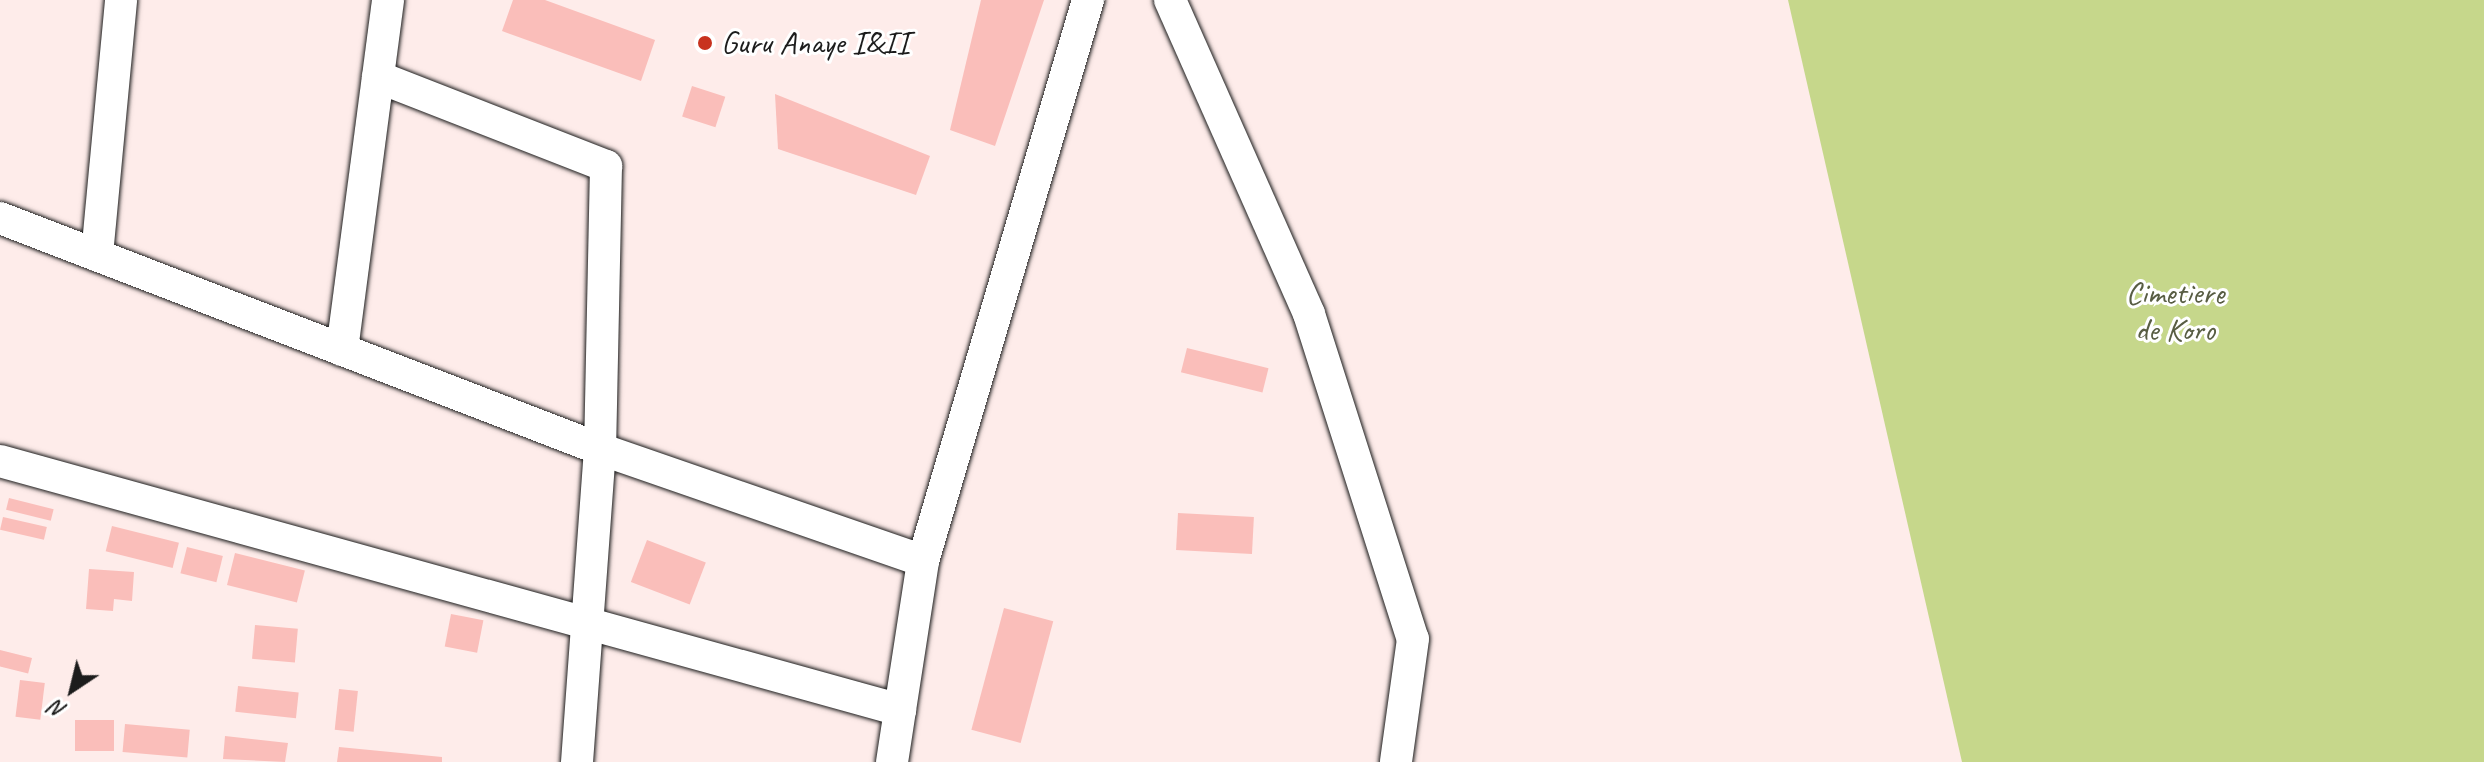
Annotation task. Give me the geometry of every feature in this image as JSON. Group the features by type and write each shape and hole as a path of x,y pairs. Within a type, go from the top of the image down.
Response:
{"street":[{"path":"97,255 121,0"},
{"path":"342,350 388,0"},
{"path":"892,762 923,561 1088,0"},
{"path":"1170,0 1309,314 1413,639 1396,762"},
{"path":"378,77 606,166 600,449 583,622 577,762"},
{"path":"0,218 600,449 923,561"},
{"path":"0,461 900,710"}],"green space":[{"name":"Cimetiere de Koro","path":"1788,0 2484,0 2484,762 1962,762"}],"building":[{"path":"513,0 545,0 655,40 641,81 502,31"},
{"path":"981,0 1044,0 995,146 950,130"},
{"path":"692,86 725,97 715,127 682,116"},
{"path":"775,94 930,156 916,195 778,149"},
{"path":"1187,348 1269,368 1262,393 1181,372"},
{"path":"9,498 54,509 51,521 6,510"},
{"path":"1178,513 1254,517 1252,554 1176,550"},
{"path":"3,517 47,527 44,540 0,530"},
{"path":"112,526 179,543 173,568 106,551"},
{"path":"647,540 706,563 690,605 631,582"},
{"path":"187,547 223,556 216,582 180,573"},
{"path":"235,553 305,570 297,602 227,585"},
{"path":"89,569 134,572 132,601 114,599 113,611 86,609"},
{"path":"1004,608 1053,621 1021,743 971,730"},
{"path":"451,614 483,620 477,653 445,646"},
{"path":"255,625 298,629 295,663 252,659"},
{"path":"0,650 32,658 28,674 0,666"},
{"path":"20,680 45,683 40,720 15,717"},
{"path":"238,686 299,692 296,718 235,712"},
{"path":"339,689 358,691 354,732 335,730"},
{"path":"75,720 114,720 114,751 75,751"},
{"path":"125,724 190,730 187,758 123,752"},
{"path":"225,736 288,743 285,762 223,759"},
{"path":"339,747 442,757 442,762 337,762"}],"place":[{"name":"Guru Anaye I&II","path":"705,43"}]}
